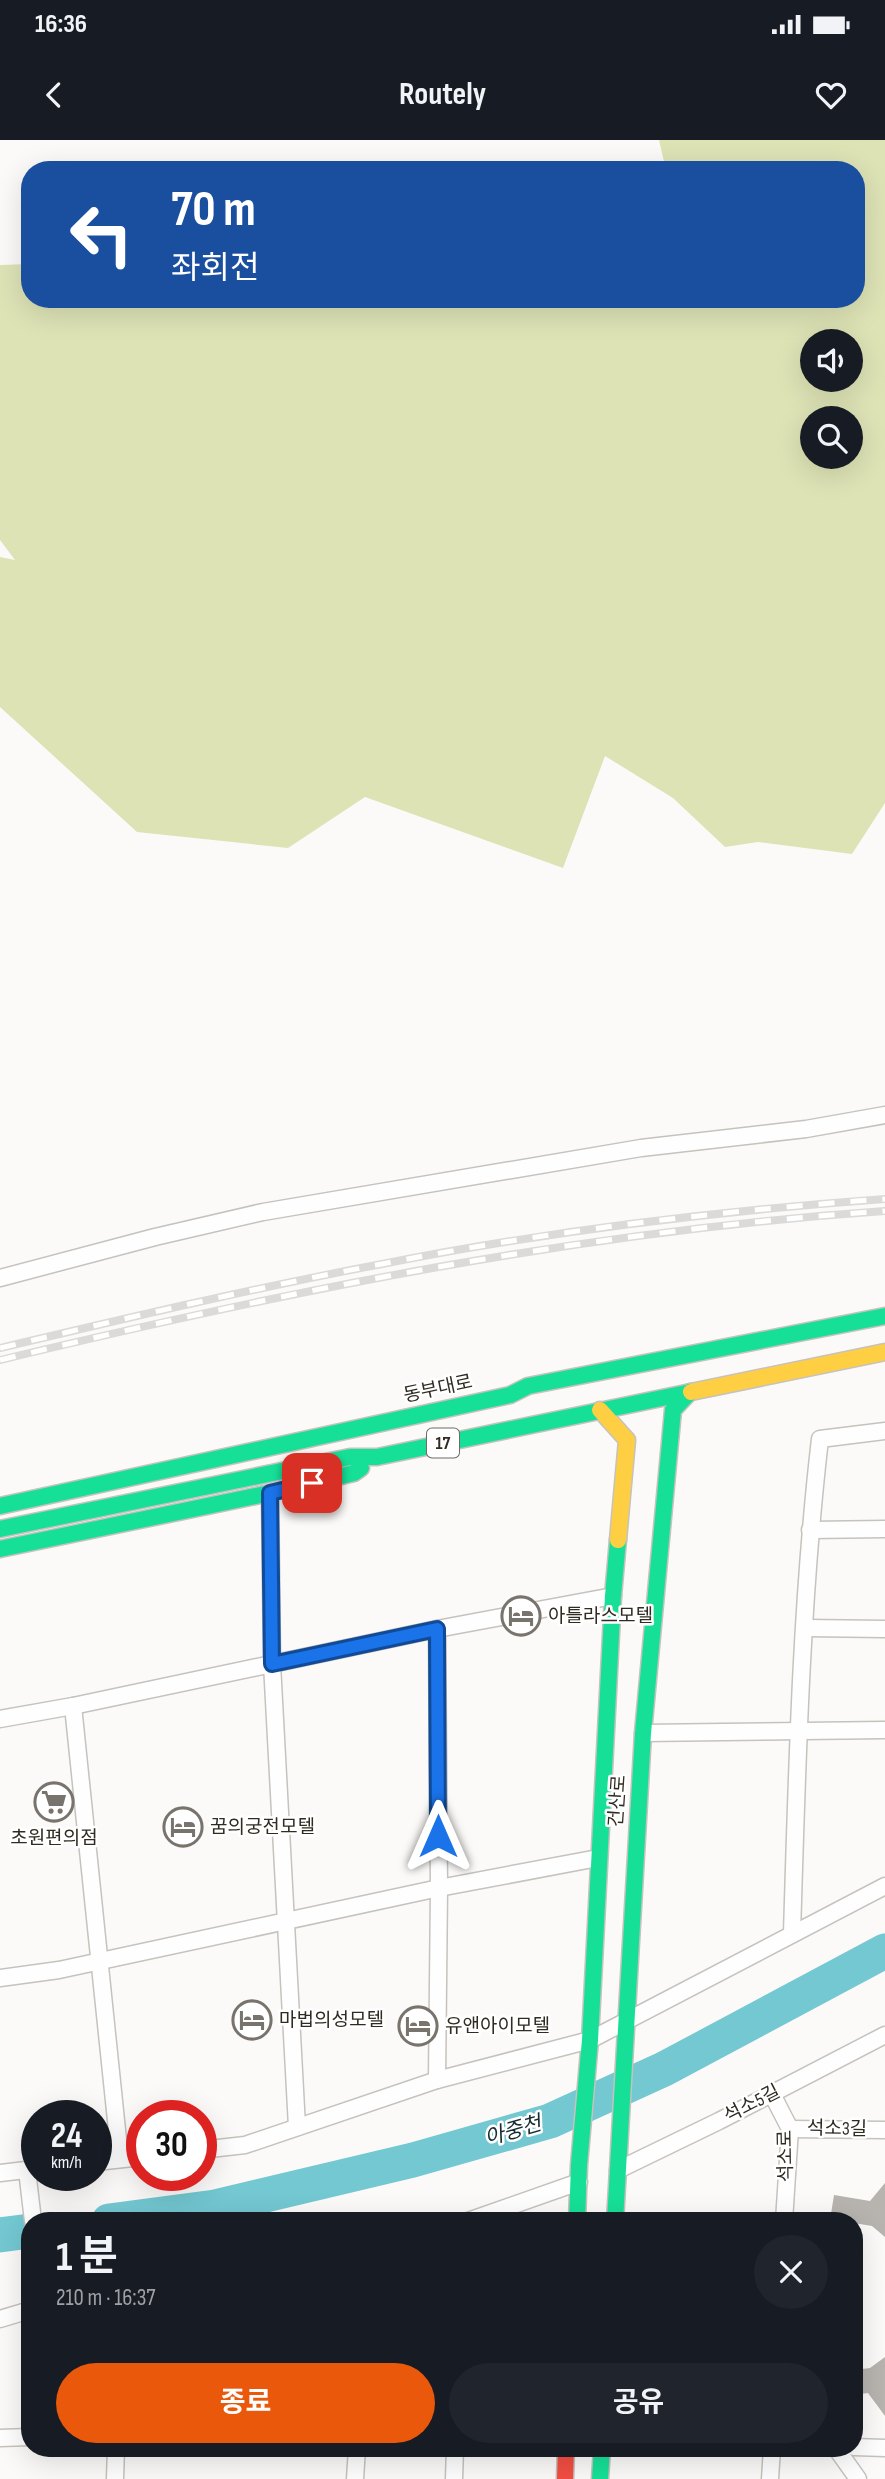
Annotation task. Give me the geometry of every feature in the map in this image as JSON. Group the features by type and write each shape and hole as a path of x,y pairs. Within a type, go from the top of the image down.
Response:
{"main road":[{"name":"동부대로","path":"0,1506 510,1395 528,1386 796,1332 885,1317"},
{"name":"17","path":"0,1529 349,1457 377,1457 885,1352"},
{"path":"103,1467 505,1383 528,1386"},
{"name":"건산로","path":"615,2212 643,1733 673,1410 690,1392"},
{"name":"건산로","path":"577,2212 590,2040 613,1596 627,1440 600,1410"},
{"path":"0,1549 354,1473 377,1457"},
{"path":"565,2479 566,2457"},
{"path":"600,2479 601,2457"}],"street":[{"path":"0,1278 263,1212 641,1147 806,1129 885,1115"},
{"path":"792,1934 798,1732 810,1530 820,1439 885,1431"},
{"path":"270,1493 272,1664 297,2127"},
{"path":"810,1530 885,1529"},
{"path":"0,1720 437,1629 613,1596"},
{"path":"806,1628 885,1629"},
{"path":"437,1629 437,2080"},
{"path":"73,1706 120,2159"},
{"path":"643,1733 885,1730"},
{"path":"0,1978 58,1970 439,1888 598,1858"},
{"path":"217,2148 245,2145 437,2080 590,2040 885,1886"},
{"name":"석소5길","path":"618,2164 772,2094 885,2035"},
{"name":"석소로","path":"772,2094 790,2129 785,2212"},
{"name":"석소3길","path":"790,2129 885,2130"},
{"path":"112,2160 126,2158"},
{"path":"0,2173 21,2171"},
{"path":"494,2212 579,2182"},
{"path":"31,2191 32,2212"},
{"path":"0,2319 21,2313"},
{"path":"0,2438 21,2438"},
{"path":"863,2447 885,2448"},
{"path":"116,2457 116,2479"},
{"path":"355,2479 356,2457"},
{"path":"454,2479 455,2457"},
{"path":"770,2479 771,2457"},
{"path":"842,2457 858,2479"}],"green space":[{"path":"659,140 885,140 885,803 852,854 758,842 725,847 673,798 605,756 563,868 365,797 288,848 137,832 0,707 0,557 15,560 0,540 0,265 21,264 21,308 865,308 865,161 664,161"}],"building":[{"path":"885,2183 885,2237 872,2226 863,2224 863,2212 831,2212 834,2195 870,2201"},
{"path":"885,2357 885,2416 868,2393 863,2394 863,2369 870,2368"}],"waterway":[{"name":"아중천","path":"177,2212 215,2207 413,2160 550,2121 664,2069 885,1951"},
{"name":"아중천","path":"0,2235 21,2232"}],"railway":[{"path":"0,1348 286,1283 444,1252 696,1216 885,1199"},
{"path":"0,1360 329,1287 550,1248 773,1220 885,1211"}],"traffic: fast":[{"path":"0,1506 510,1395 528,1386 885,1316"},
{"path":"616,2212 643,1733 673,1410 690,1392"},
{"path":"0,1529 350,1457 377,1457 691,1392"},
{"path":"0,1549 270,1493 354,1473 361,1468"},
{"path":"577,2212 590,2040 618,1540"},
{"path":"600,2479 601,2457"}],"traffic: slow":[{"path":"691,1392 885,1352"},
{"path":"600,1410 627,1440 618,1540"}],"traffic: jam":[{"path":"565,2479 566,2457"}],"place":[{"name":"아틀라스모텔","path":"521,1616"},
{"name":"초원편의점","path":"54,1802"},
{"name":"꿈의궁전모텔","path":"183,1827"},
{"name":"마법의성모텔","path":"252,2020"},
{"name":"유앤아이모텔","path":"418,2026"}],"route":[{"path":"312,1483 270,1493 272,1664 437,1629 438,1836"}]}
